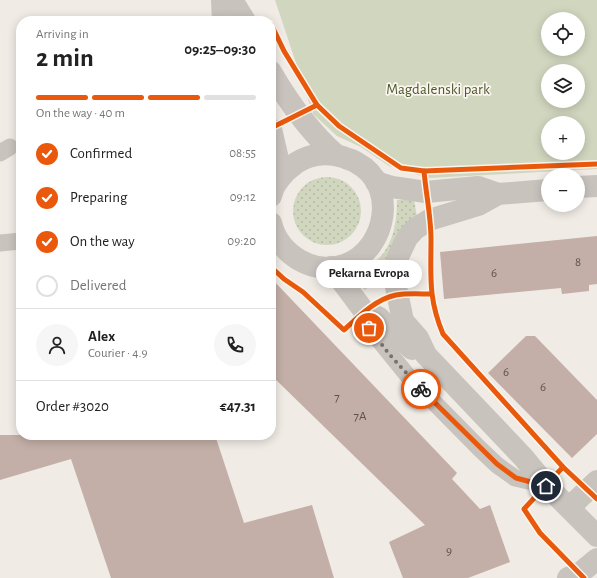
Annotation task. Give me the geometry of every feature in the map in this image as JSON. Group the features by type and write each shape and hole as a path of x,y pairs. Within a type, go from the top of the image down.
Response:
{"street":[{"path":"222,0 223,16"},
{"path":"225,0 230,16"},
{"path":"232,0 242,16"},
{"path":"276,80 298,114 320,141 336,155"},
{"path":"276,151 278,160 276,178"},
{"path":"276,186 289,168 301,160 324,154 336,155 358,163 376,182 383,202 381,226 375,240 361,256 347,264 331,267 315,266 300,261 288,253 276,238"},
{"path":"376,182 392,187 426,192 478,188 498,194 541,191"},
{"path":"585,187 597,186"},
{"path":"498,194 478,205 429,220 415,229 407,238 398,257 395,274 399,306 403,320 418,338 426,355 523,458 546,486 570,507 597,536"},
{"path":"331,267 364,311 378,317 410,348 426,355"},
{"path":"570,507 597,481"},
{"path":"568,578 580,573 597,559"}],"lane":[{"path":"0,243 16,241"},
{"path":"364,311 369,328 408,376 480,449 516,478 546,486"}],"green space":[{"name":"Magdalenski park","path":"275,0 597,0 597,169 541,168 541,172 428,178 389,166 361,147 337,136 313,114"},
{"path":"320,177 334,177 346,182 356,192 361,204 361,218 356,230 346,240 334,245 320,245 308,240 298,230 293,218 293,204 298,192 308,182"},
{"path":"397,200 414,200 417,217 385,279 376,282 365,290 352,277 364,271 374,263 388,246 395,225"}],"building":[{"path":"597,236 597,284 589,285 589,291 562,294 561,288 444,299 440,252"},
{"path":"276,283 457,473 452,479 480,509 490,505 510,562 468,578 403,578 389,542 425,525 276,380"},
{"path":"526,336 535,336 597,400 597,434 572,458 488,373"},
{"path":"0,435 16,435 16,440 217,440 244,523 312,505 334,578 111,578 71,459 0,480"}],"cycle path":[{"path":"276,34 284,51 317,105 339,126 401,168 424,171 597,164"},
{"path":"276,126 317,105"},
{"path":"424,171 431,231 431,287 438,321 443,334 563,467 597,499"},
{"path":"276,272 303,292 344,330 368,309 389,297 405,294 431,294"},
{"path":"563,467 524,509 540,533 584,578"}],"way so far":[{"path":"369,328 389,354 421,389"}],"place":[{"name":"Pekarna Evropa","path":"369,328"}],"route":[{"path":"421,389 497,464 516,478 546,486"}]}
